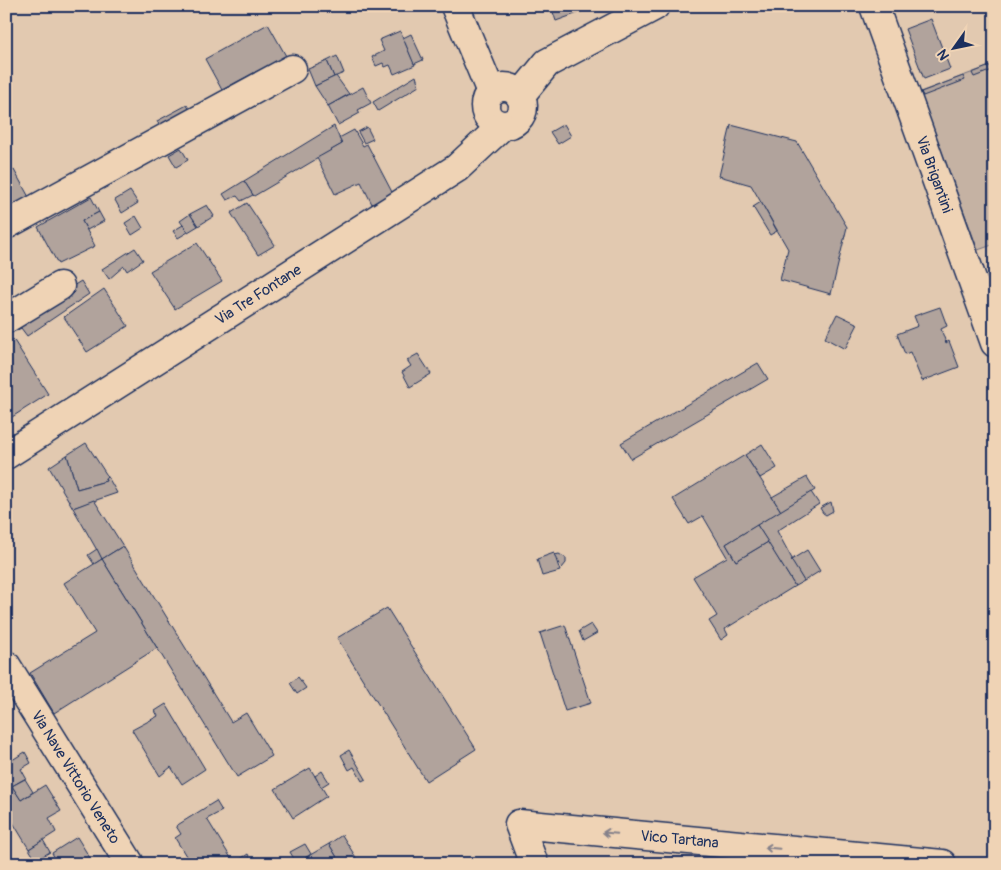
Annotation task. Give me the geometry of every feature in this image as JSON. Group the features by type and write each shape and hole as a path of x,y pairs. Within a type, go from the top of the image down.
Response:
{"street":[{"path":"455,6 491,92"},
{"path":"520,96 547,63 655,6"},
{"name":"Via Brigantini","path":"873,10 995,343"},
{"path":"6,225 292,69"},
{"path":"502,87 509,88 520,96 524,106 519,119 514,123 502,126 494,123 485,111 486,98 491,92 502,87"},
{"name":"Via Tre Fontane","path":"6,454 457,168 502,126"},
{"path":"6,319 60,286"},
{"name":"Via Nave Vittorio Veneto","path":"6,665 130,864"},
{"name":"Vico Tartana","path":"534,864 519,824 942,864"}],"shaded area":[{"path":"995,64 995,244 978,250 920,92"}],"building":[{"path":"551,6 588,6 589,9 556,21"},
{"path":"931,19 950,69 924,79 905,29"},
{"path":"268,24 286,56 222,90 205,59"},
{"path":"400,31 415,65 394,74 390,65 385,67 383,63 376,66 372,57 384,51 379,40"},
{"path":"411,34 423,60 414,64 403,38"},
{"path":"337,56 344,73 334,77 327,61"},
{"path":"327,61 334,77 315,86 308,69"},
{"path":"995,64 995,69 974,77 972,73"},
{"path":"336,76 349,94 328,106 315,86"},
{"path":"416,76 419,86 378,111 373,102"},
{"path":"963,76 965,80 923,96 921,92"},
{"path":"363,87 371,103 358,110 360,113 338,125 328,106"},
{"path":"187,105 193,116 163,132 157,121"},
{"path":"564,124 571,136 558,144 550,132"},
{"path":"731,125 797,142 847,227 831,294 780,280 788,249 751,185 719,176"},
{"path":"334,126 342,144 253,195 244,181"},
{"path":"367,127 373,139 364,143 358,132"},
{"path":"354,130 363,146 367,144 393,194 372,204 361,182 335,194 317,158 342,144 339,138"},
{"path":"181,148 188,160 176,167 169,155"},
{"path":"14,170 30,199 6,212 6,174"},
{"path":"244,181 253,195 241,201 237,196 227,200 223,194"},
{"path":"130,191 138,203 122,213 115,200"},
{"path":"91,197 99,212 82,221 95,246 58,264 38,227"},
{"path":"761,202 777,231 770,235 753,207"},
{"path":"247,203 275,245 258,255 231,213"},
{"path":"207,205 214,216 198,226 190,214"},
{"path":"99,212 104,221 87,230 82,221"},
{"path":"190,214 198,226 188,232 180,221"},
{"path":"136,216 143,228 132,235 125,223"},
{"path":"183,225 188,232 178,238 173,231"},
{"path":"197,243 222,281 175,309 150,271"},
{"path":"135,248 143,260 127,271 124,266 109,279 102,269"},
{"path":"81,281 89,294 27,336 21,328 16,331 12,324"},
{"path":"104,289 128,326 87,352 64,317"},
{"path":"940,307 947,326 941,329 946,343 949,341 959,367 922,381 910,352 905,354 897,334 918,326 914,316"},
{"path":"837,314 858,324 845,349 825,338"},
{"path":"13,339 48,394 12,417 6,409 6,344"},
{"path":"418,354 431,374 410,387 402,372 411,366 407,360"},
{"path":"758,363 768,379 631,459 621,443"},
{"path":"86,443 108,477 105,478 106,481 77,489 67,455"},
{"path":"762,444 777,468 760,478 745,455"},
{"path":"67,455 77,489 106,481 105,478 108,477 117,493 73,508 49,467"},
{"path":"745,455 781,511 726,544 736,561 768,542 795,586 725,629 728,635 721,640 709,621 717,616 693,577 727,557 703,516 689,524 673,499"},
{"path":"807,477 815,490 781,511 772,497"},
{"path":"811,492 819,504 777,531 804,581 795,586 757,525"},
{"path":"94,500 123,546 102,559 73,508"},
{"path":"831,502 833,511 826,515 820,508"},
{"path":"757,525 768,542 736,561 726,544"},
{"path":"123,546 231,722 246,713 272,756 237,777 102,559"},
{"path":"97,549 102,559 94,564 88,555"},
{"path":"807,550 820,571 804,581 791,560"},
{"path":"554,553 560,571 542,576 537,559"},
{"path":"559,554 566,558 566,563 562,568 555,555"},
{"path":"102,559 157,648 54,713 30,673 95,633 64,583"},
{"path":"387,608 476,749 426,781 337,638"},
{"path":"591,624 597,633 583,641 579,631"},
{"path":"565,625 591,703 565,711 540,633"},
{"path":"298,677 306,688 297,694 290,683"},
{"path":"166,704 205,769 182,784 171,767 160,776 132,730 158,716 155,711"},
{"path":"349,750 366,779 362,781 354,767 349,770 341,755"},
{"path":"25,752 31,763 21,769 26,778 12,786 21,800 45,785 61,811 49,818 56,832 29,849 6,811 6,758 9,762"},
{"path":"310,768 327,796 293,818 275,789"},
{"path":"322,771 329,782 321,787 315,776"},
{"path":"25,779 33,792 21,800 12,786"},
{"path":"216,801 222,811 207,819 234,863 248,854 253,864 191,864 175,838 181,834 176,826"},
{"path":"342,835 360,864 341,864 329,844"},
{"path":"77,837 93,863 58,864 52,853"},
{"path":"43,840 50,852 36,860 29,849"},
{"path":"305,844 311,854 305,858 309,864 297,864 290,852"},
{"path":"329,844 341,864 309,864 305,858"}]}
